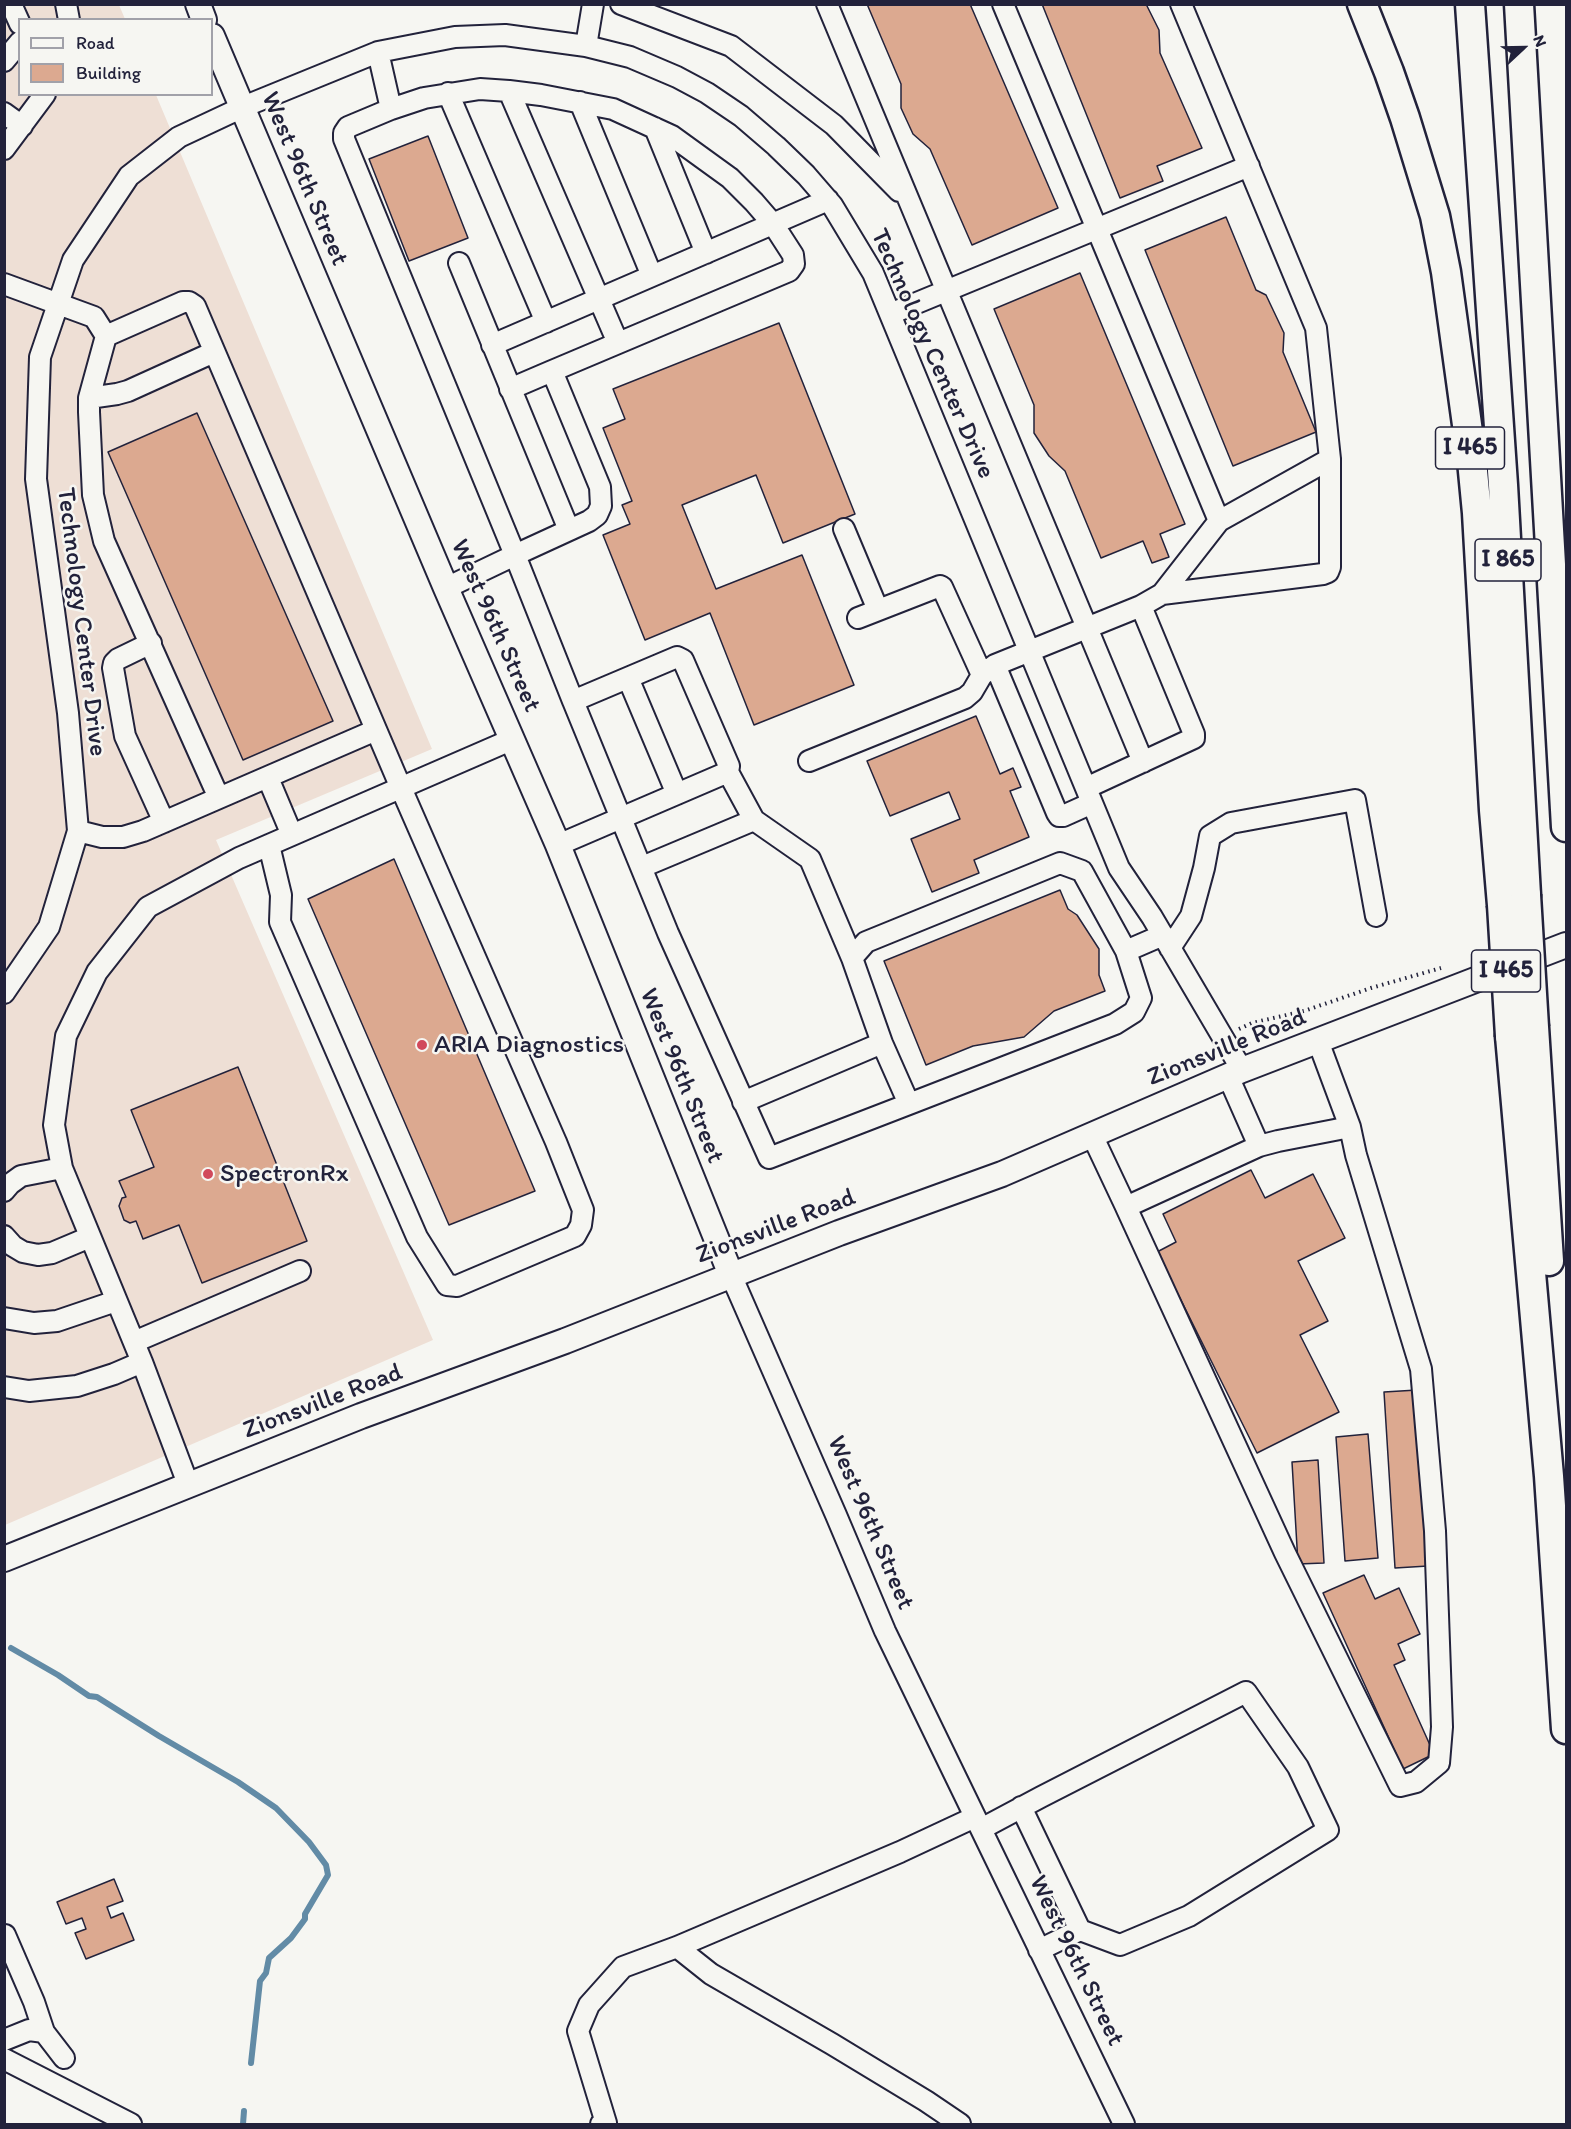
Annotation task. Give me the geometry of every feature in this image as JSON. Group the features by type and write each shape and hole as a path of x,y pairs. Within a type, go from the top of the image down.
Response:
{"highway":[{"name":"I 465","path":"1362,4 1405,118 1435,216 1446,272 1476,502 1494,810 1514,900 1566,1729"},
{"name":"I 865","path":"1470,4 1505,520 1514,900"},
{"name":"I 865","path":"1519,4 1566,827"}],"main road":[{"name":"West 96th Street","path":"213,38 446,588 558,845 731,1275"},
{"name":"Zionsville Road","path":"4,1559 361,1416 565,1341 839,1233 1002,1174 1235,1073 1566,945"}],"street":[{"path":"11,4 18,20"},
{"path":"586,46 593,4"},
{"path":"827,4 1143,762"},
{"path":"1003,4 1219,521"},
{"path":"1162,594 1323,574 1328,572 1330,567 1330,459 1316,328 1181,4"},
{"path":"633,6 731,46 834,125 907,199"},
{"name":"Technology Center Drive","path":"4,993 48,927 78,831 68,713 36,479 40,357 73,260 129,176 178,137 243,107 378,51 455,37 505,35 586,46 630,57 677,77 708,93 741,116 776,146 828,200 873,273 1119,868 1167,941 1222,1036 1259,1146"},
{"path":"4,61 18,44"},
{"path":"378,51 391,109"},
{"path":"510,389 789,271 794,264 793,255 773,224 730,178 672,136 613,109 509,91 480,89 424,98 348,127 344,133 344,139 668,933 769,1158 1116,1024 1134,1012 1141,998 1126,951 1082,872 1060,863 866,942 852,958"},
{"path":"509,91 618,343"},
{"path":"448,93 546,322"},
{"path":"4,149 44,96"},
{"path":"580,102 652,276"},
{"path":"4,112 22,126"},
{"path":"655,128 706,253"},
{"path":"890,314 1249,166"},
{"path":"492,345 828,200"},
{"path":"459,263 569,530"},
{"path":"4,284 94,317 106,336 89,398 93,495 104,541 219,798"},
{"path":"106,336 183,302 195,306 401,788 556,1142 583,1210 581,1226 575,1236 457,1286 447,1285 417,1237 280,922 281,895 269,845"},
{"path":"89,398 128,391 214,352"},
{"path":"446,588 589,521 597,515 601,506 600,488 552,371"},
{"path":"809,761 965,698 989,670 1029,651 1141,606 1162,594 1219,521 1330,459"},
{"path":"844,529 878,610"},
{"path":"858,618 936,586 942,587 989,670 1057,813 1063,816 1089,795 1143,762 1194,738 1141,606"},
{"path":"151,643 118,659 113,668 126,736 164,822"},
{"path":"573,701 677,657 683,660 729,766 728,772 754,820 810,859 852,958 882,1043 909,1104"},
{"path":"628,678 677,794"},
{"path":"78,831 102,837 123,837 143,831 376,730"},
{"path":"188,1484 142,1362 62,1168 54,1125 66,1036 97,972 148,907 239,858 513,739"},
{"path":"558,845 728,772"},
{"path":"268,778 292,835"},
{"path":"1126,951 1167,941 1191,916 1210,836 1231,823 1355,800 1376,916"},
{"path":"642,867 754,820"},
{"path":"1092,1135 1285,1553 1400,1786 1416,1782 1439,1762 1442,1727 1435,1531 1421,1369 1356,1155 1350,1127 1318,1041"},
{"path":"743,1101 882,1043"},
{"path":"1125,1207 1259,1146 1350,1127"},
{"path":"4,1191 21,1176 62,1168"},
{"path":"4,1236 18,1249 38,1255 52,1253 90,1237"},
{"path":"134,1342 300,1271"},
{"name":"West 96th Street","path":"731,1275 885,1631 1124,2124"},
{"path":"4,1318 34,1323 57,1321 116,1300"},
{"path":"4,1387 29,1391 77,1386 142,1362"},
{"path":"601,2124 606,2123 578,2031 589,2005 623,1967 677,1947 890,1856 1021,1808 1245,1692 1298,1767 1328,1830 1189,1916 1120,1945 1080,1930 1021,1808"},
{"path":"1039,1950 1080,1930"},
{"path":"5,1935 34,2002 44,2032 63,2058"},
{"path":"677,1947 711,1974 832,2044 960,2124"},
{"path":"4,2040 29,2030 44,2032"},
{"path":"4,2059 131,2124"}],"path":[{"path":"1222,1036 1252,1023 1304,1011 1371,988 1449,966"}],"shaded area":[{"path":"5,5 119,5 125,18 18,18 18,96 156,96 432,749 216,840 433,1340 5,1525"}],"building":[{"path":"867,4 970,4 1058,208 972,245 930,149 913,134 901,108 901,84"},
{"path":"1042,4 1146,4 1159,30 1160,53 1202,148 1157,166 1163,181 1120,198"},
{"path":"428,136 468,238 409,261 369,159"},
{"path":"1226,217 1256,290 1266,295 1284,333 1283,352 1316,432 1233,466 1145,250"},
{"path":"1080,273 1185,524 1160,534 1169,557 1152,563 1143,541 1101,558 1065,471 1049,456 1034,433 1034,405 994,309"},
{"path":"779,323 855,514 783,543 756,475 682,505 716,589 802,555 854,685 754,725 710,613 645,640 603,535 630,524 622,505 632,501 603,428 625,419 613,389"},
{"path":"197,413 333,721 243,760 108,452"},
{"path":"976,716 1000,774 1013,768 1021,787 1010,791 1029,837 974,860 979,873 932,892 911,839 960,819 949,792 890,816 867,761"},
{"name":"ARIA Diagnostics","path":"394,859 535,1191 449,1225 308,899"},
{"path":"1060,890 1068,909 1077,915 1099,949 1099,975 1105,991 1054,1011 1024,1037 973,1046 926,1065 884,961"},
{"name":"SpectronRx","path":"238,1067 307,1241 202,1283 179,1225 143,1239 136,1221 130,1223 124,1220 119,1206 122,1198 126,1197 119,1181 154,1167 131,1110"},
{"path":"1251,1170 1265,1198 1313,1174 1345,1238 1298,1261 1328,1321 1300,1335 1339,1412 1257,1453 1157,1252 1176,1242 1163,1214"},
{"path":"1417,1390 1428,1566 1395,1568 1384,1392"},
{"path":"1368,1434 1378,1558 1345,1561 1336,1437"},
{"path":"1318,1460 1324,1563 1298,1564 1292,1462"},
{"path":"1364,1575 1375,1599 1399,1588 1420,1634 1398,1644 1405,1660 1394,1665 1434,1754 1403,1769 1323,1593"},
{"path":"114,1879 123,1901 107,1907 111,1918 123,1913 134,1940 86,1959 75,1933 86,1929 82,1918 66,1924 57,1902"}],"waterway":[{"path":"11,1648 238,1782 276,1808 309,1842 326,1865 328,1875 305,1914 305,1919 291,1938 269,1958 266,1973 260,1981 251,2063"},
{"path":"243,2124 244,2111"}],"place":[{"name":"ARIA Diagnostics","path":"422,1045"},
{"name":"SpectronRx","path":"208,1174"}]}
